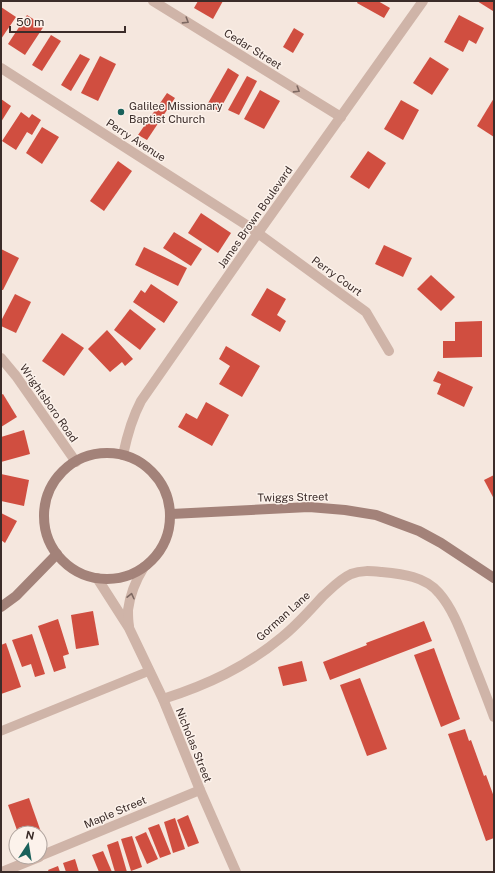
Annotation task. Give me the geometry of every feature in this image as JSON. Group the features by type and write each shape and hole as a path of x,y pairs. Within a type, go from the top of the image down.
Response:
{"main road":[{"path":"107,453 123,455 142,463 157,476 167,494 170,514 168,534 159,552 144,567 130,575 114,578 97,578 82,574 68,565 57,554 47,535 44,514 49,493 60,475 76,462 91,455 107,453"},
{"name":"Twiggs Street","path":"170,514 309,507 345,510 376,515 419,531 441,543 494,578"},
{"path":"1,607 16,596 57,554"}],"street":[{"name":"Cedar Street","path":"153,1 341,117"},
{"name":"James Brown Boulevard","path":"123,455 134,414 141,401 423,1"},
{"name":"Perry Avenue","path":"1,68 258,233"},
{"name":"Perry Court","path":"258,233 366,312 389,351"},
{"name":"Wrightsboro Road","path":"1,358 16,376 76,462"},
{"name":"Nicholas Street","path":"129,628 128,610 132,592 136,580 144,567"},
{"name":"Gorman Lane","path":"163,699 219,678 243,665 283,636 339,581 353,573 366,571 404,574 421,580 432,586 439,593 459,628 494,717"},
{"name":"Nicholas Street","path":"97,578 129,628 163,699 200,790 236,872"},
{"name":"Maple Street","path":"48,853 200,790"},
{"name":"Maple Street","path":"2,872 19,865"}],"lane":[{"path":"1,731 149,671"}],"building":[{"path":"198,1 223,1 213,19 194,8"},
{"path":"358,1 378,1 390,8 384,18 357,3"},
{"path":"477,1 494,1 494,10 493,11"},
{"path":"1,7 16,17 1,39"},
{"path":"27,15 44,26 25,55 8,44"},
{"path":"459,15 484,28 476,44 469,40 463,52 444,42"},
{"path":"294,28 304,34 293,53 283,47"},
{"path":"51,35 61,41 42,71 32,65"},
{"path":"80,54 90,59 71,91 61,85"},
{"path":"100,56 116,64 98,101 81,93"},
{"path":"430,57 449,69 432,95 413,83"},
{"path":"228,68 239,75 219,111 207,105"},
{"path":"247,76 257,81 239,115 228,110"},
{"path":"260,90 280,101 264,129 244,119"},
{"path":"167,93 175,98 147,140 138,135"},
{"path":"494,98 494,137 477,126"},
{"path":"1,99 11,106 1,122"},
{"path":"401,100 419,110 403,140 384,129"},
{"path":"21,112 29,118 32,114 41,120 32,135 27,132 16,150 2,141"},
{"path":"42,127 59,137 42,164 26,153"},
{"path":"368,151 386,163 369,189 350,177"},
{"path":"118,161 132,171 104,211 90,201"},
{"path":"201,213 231,233 218,253 188,233"},
{"path":"174,232 202,249 191,266 163,248"},
{"path":"384,245 412,258 403,277 375,264"},
{"path":"144,247 187,268 178,286 135,265"},
{"path":"1,249 19,258 3,290 1,290"},
{"path":"431,275 455,297 441,311 417,289"},
{"path":"151,284 178,302 164,323 133,302 141,290 145,293"},
{"path":"267,288 286,299 277,315 286,321 280,332 251,315"},
{"path":"15,294 31,302 16,333 1,326 1,321"},
{"path":"130,309 156,329 140,350 114,330"},
{"path":"482,321 482,357 443,358 443,341 455,341 455,322"},
{"path":"107,330 133,359 125,366 122,362 110,372 88,349"},
{"path":"62,333 84,348 64,376 42,361"},
{"path":"226,346 260,366 242,397 219,384 230,366 219,359"},
{"path":"438,371 473,387 464,407 437,394 441,384 433,381"},
{"path":"3,394 17,417 1,427 1,395"},
{"path":"206,402 229,415 212,446 178,427 186,413 197,419"},
{"path":"24,430 30,454 1,462 1,437"},
{"path":"1,474 29,480 24,506 1,501"},
{"path":"494,475 494,499 484,480"},
{"path":"1,513 17,521 5,543 1,540"},
{"path":"93,611 99,645 76,649 71,615"},
{"path":"58,619 69,654 63,656 66,668 54,672 38,626"},
{"path":"424,621 432,641 330,680 323,662 367,645 366,643"},
{"path":"32,634 45,674 35,677 31,664 22,667 12,640"},
{"path":"6,643 21,687 1,694 1,645"},
{"path":"434,648 460,719 441,727 414,655"},
{"path":"302,661 307,681 283,686 278,667"},
{"path":"360,678 387,749 367,756 340,685"},
{"path":"465,729 469,741 471,740 484,776 486,775 494,797 494,838 486,841 448,734"},
{"path":"29,798 39,825 15,825 8,805"},
{"path":"188,815 199,843 188,847 177,820"},
{"path":"175,818 185,849 173,853 164,822"},
{"path":"159,824 171,854 160,858 148,828"},
{"path":"146,832 158,859 147,864 135,837"},
{"path":"132,836 142,867 131,871 121,839"},
{"path":"118,841 127,872 115,872 107,845"},
{"path":"103,851 112,872 99,872 92,855"},
{"path":"75,859 79,872 66,872 63,863"},
{"path":"58,866 60,872 49,872 48,870"}],"place":[{"name":"Galilee Missionary Baptist Church","path":"121,112"}]}
